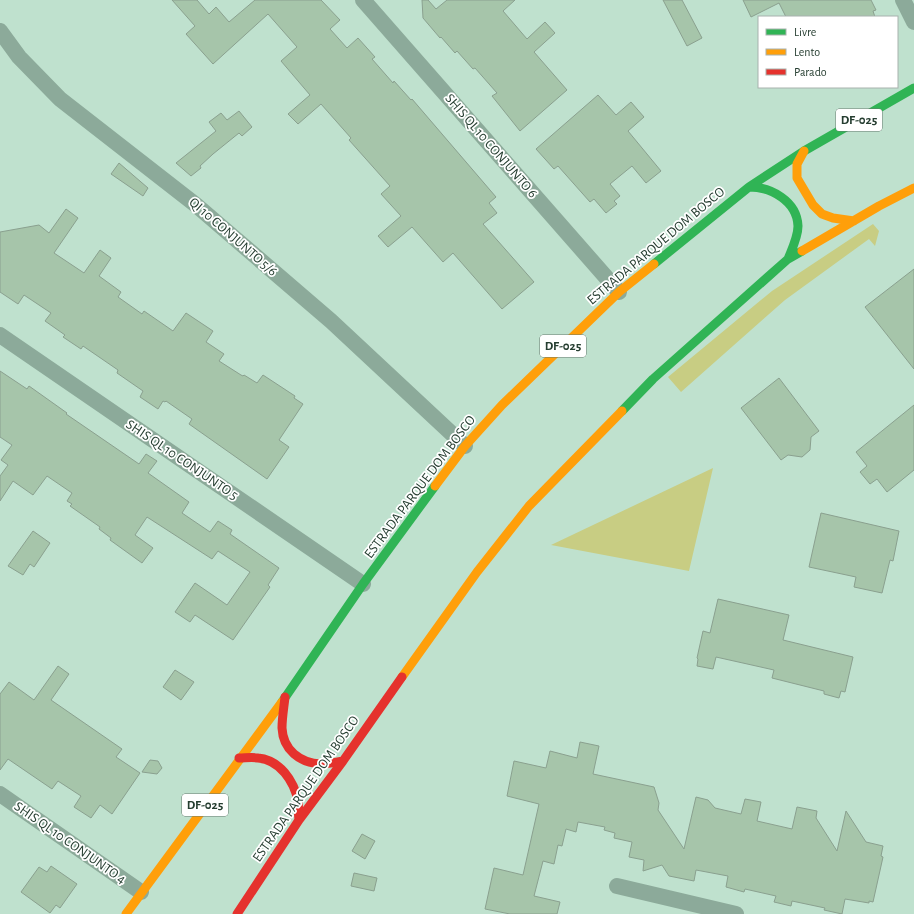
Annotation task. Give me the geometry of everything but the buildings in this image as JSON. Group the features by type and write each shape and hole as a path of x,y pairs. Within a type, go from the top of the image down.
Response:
{"main road":[{"name":"ESTRADA PARQUE DOM BOSCO","path":"126,914 285,697 363,584 465,446 502,405 619,292 749,187 804,151 914,88"},
{"path":"804,151 797,164 797,178 813,205 822,214 833,218 854,221"},
{"path":"749,187 764,187 776,192 786,201 795,215 798,225 795,240 788,258"},
{"name":"ESTRADA PARQUE DOM BOSCO","path":"237,914 299,820 343,761 477,572 529,506 653,379 788,258 879,206 914,188"},
{"path":"285,697 282,730 285,744 292,755 305,761 322,764 343,761"},
{"path":"239,758 254,757 265,759 272,762 285,773 297,795 299,820"}],"street":[{"name":"SHIS QL 10 CONJUNTO 6","path":"362,0 619,292"},
{"path":"903,0 914,22"},
{"name":"QI 10 CONJUNTO 5/6","path":"0,31 19,57 60,99 196,205 331,321 465,446"},
{"name":"SHIS QL 10 CONJUNTO 5","path":"0,335 363,584"},
{"name":"SHIS QL 10 CONJUNTO 4","path":"0,794 141,892"},
{"path":"617,886 736,914"}],"green space":[{"path":"873,224 879,231 875,246 869,239 785,300 681,392 668,377 772,291"},
{"path":"713,468 689,571 551,545"}],"traffic: fast":[{"path":"654,264 749,187 804,151 914,88"},
{"path":"749,187 774,193 781,197 793,209 797,217 798,230 788,259"},
{"path":"622,411 653,379 788,259 802,251"},
{"path":"282,702 363,584 435,486"}],"traffic: slow":[{"path":"804,151 797,164 797,178 813,205 822,214 833,218 854,221"},
{"path":"802,251 879,206 914,188"},
{"path":"435,486 465,446 502,405 619,292 654,264"},
{"path":"402,677 477,572 529,506 622,411"},
{"path":"126,914 282,702"}],"traffic: jam":[{"path":"237,914 299,820 343,761 402,677"},
{"path":"285,697 282,728 283,736 289,749 300,758 313,763 324,764 343,761"},
{"path":"239,758 256,758 266,760 279,767 285,773 296,793 299,820"}]}
